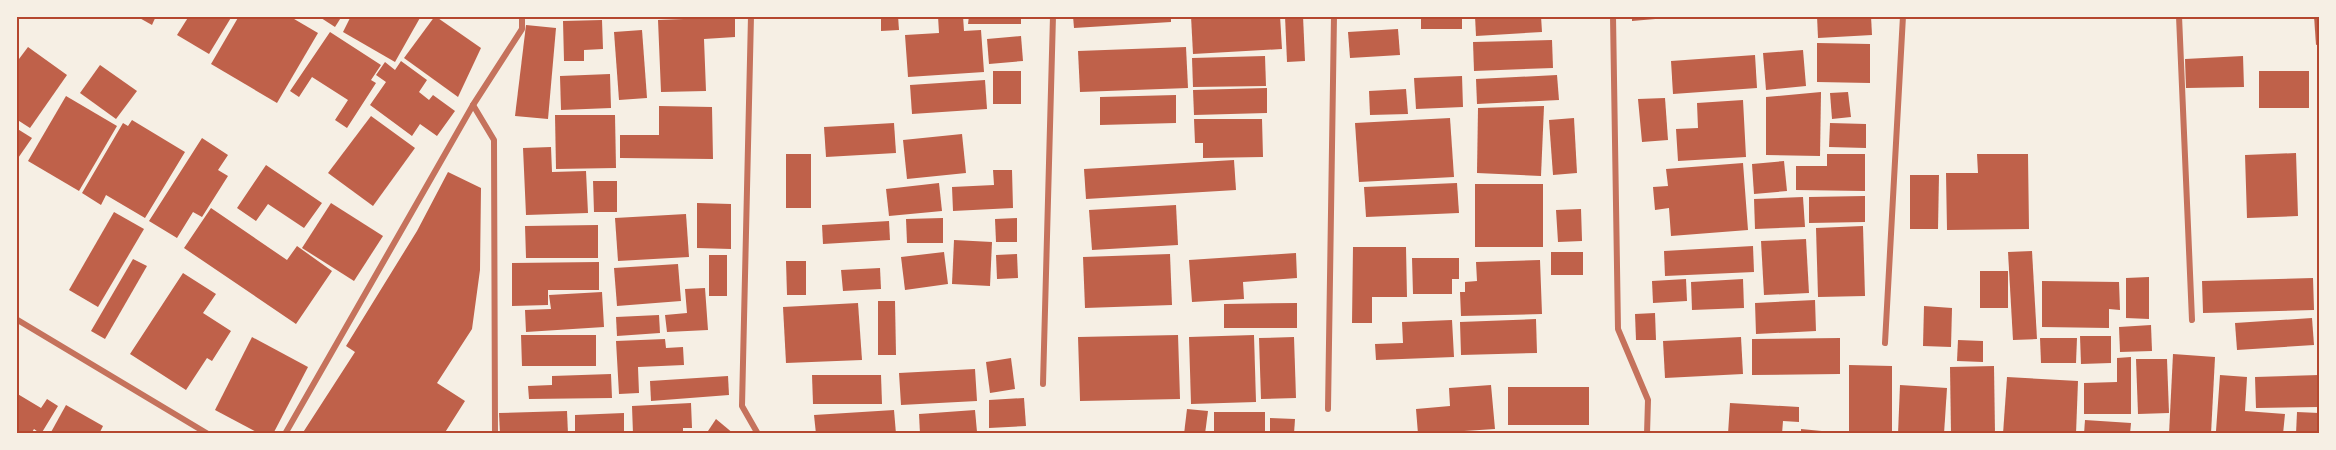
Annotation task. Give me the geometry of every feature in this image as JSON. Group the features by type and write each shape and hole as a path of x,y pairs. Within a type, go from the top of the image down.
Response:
{"street":[{"path":"285,434 473,105 522,29 522,16"},
{"path":"751,16 742,406 759,434"},
{"path":"1043,384 1053,16"},
{"path":"1329,409 1334,16"},
{"path":"1613,16 1618,329 1648,400 1647,434"},
{"path":"1885,343 1903,16"},
{"path":"2179,16 2192,320"},
{"path":"473,105 495,140 495,434"},
{"path":"16,320 208,434"}],"building":[{"path":"136,16 156,16 152,25"},
{"path":"189,16 232,16 209,54 177,35"},
{"path":"239,16 289,16 318,33 277,103 211,64"},
{"path":"318,16 342,16 335,27"},
{"path":"351,16 421,16 395,62 343,32"},
{"path":"435,16 481,48 458,97 404,58"},
{"path":"881,16 898,16 899,30 881,31"},
{"path":"938,16 963,16 964,31 981,30 984,72 908,77 905,35 939,33"},
{"path":"969,16 1021,16 1021,24 968,24"},
{"path":"1073,16 1171,16 1171,22 1074,28"},
{"path":"1191,16 1280,16 1282,49 1193,54"},
{"path":"1285,16 1303,16 1305,61 1287,62"},
{"path":"1421,16 1462,16 1462,29 1421,29"},
{"path":"1475,16 1541,16 1542,32 1476,36"},
{"path":"1632,16 1667,16 1667,18 1632,21"},
{"path":"1817,16 1871,16 1872,35 1818,38"},
{"path":"2199,16 2235,16 2235,19 2199,19"},
{"path":"2314,16 2319,16 2319,44 2316,45"},
{"path":"735,17 735,37 704,39 706,91 661,92 658,20"},
{"path":"602,20 603,49 584,50 584,61 564,61 563,21"},
{"path":"526,25 556,28 548,119 515,116"},
{"path":"1398,29 1400,55 1350,58 1348,32"},
{"path":"642,30 647,98 619,100 614,32"},
{"path":"330,32 381,65 371,80 376,83 347,128 335,120 348,100 312,77 299,97 290,91"},
{"path":"1021,36 1023,61 989,64 987,39"},
{"path":"1552,40 1553,68 1474,71 1473,42"},
{"path":"1817,43 1870,44 1870,83 1817,82"},
{"path":"28,47 67,75 30,128 16,119 16,63"},
{"path":"1186,47 1188,88 1080,92 1078,51"},
{"path":"1803,50 1806,86 1766,90 1763,53"},
{"path":"1755,55 1757,88 1673,94 1671,61"},
{"path":"1265,56 1266,86 1193,87 1192,58"},
{"path":"2243,56 2244,87 2186,88 2185,59"},
{"path":"401,61 427,80 419,92 429,100 433,95 455,111 437,136 420,124 412,136 370,105 386,82 376,75 385,62 395,70"},
{"path":"100,65 137,91 116,119 80,93"},
{"path":"993,71 1021,71 1021,104 993,104"},
{"path":"2259,71 2309,71 2309,108 2259,108"},
{"path":"610,74 611,108 561,110 560,76"},
{"path":"1557,75 1559,100 1477,104 1476,79"},
{"path":"1462,76 1463,107 1416,109 1414,78"},
{"path":"985,80 987,109 912,114 910,85"},
{"path":"1267,88 1267,113 1194,115 1193,90"},
{"path":"1406,89 1408,114 1370,115 1369,91"},
{"path":"1821,92 1820,156 1766,155 1766,97"},
{"path":"1848,92 1851,117 1832,119 1830,93"},
{"path":"1176,95 1176,123 1100,125 1100,97"},
{"path":"66,96 117,126 79,191 28,161"},
{"path":"1665,98 1668,140 1642,142 1638,99"},
{"path":"1743,100 1746,157 1678,161 1676,129 1698,128 1697,103"},
{"path":"659,106 712,107 713,159 620,158 620,135 659,135"},
{"path":"1544,106 1541,176 1477,173 1478,108"},
{"path":"555,115 615,115 616,168 556,169"},
{"path":"371,116 415,148 373,206 328,173"},
{"path":"1450,118 1454,177 1359,182 1355,123"},
{"path":"1574,118 1577,173 1553,175 1549,120"},
{"path":"1194,119 1262,119 1263,157 1203,158 1203,143 1195,143"},
{"path":"132,120 185,152 145,218 106,195 101,205 82,193 123,123 128,126"},
{"path":"894,123 896,153 826,157 824,127"},
{"path":"1830,123 1866,124 1866,148 1829,147"},
{"path":"16,128 32,138 16,161"},
{"path":"962,134 966,173 907,179 903,140"},
{"path":"202,138 228,155 218,170 228,176 202,217 193,212 177,238 149,221"},
{"path":"551,147 552,172 586,171 588,213 526,215 523,148"},
{"path":"2296,153 2298,216 2247,218 2245,155"},
{"path":"786,154 811,154 811,208 786,208"},
{"path":"1827,154 1865,154 1865,191 1796,190 1796,166 1827,166"},
{"path":"1977,154 2028,154 2029,229 1947,230 1946,173 1978,173"},
{"path":"1234,160 1236,190 1086,199 1084,169"},
{"path":"1784,161 1787,191 1754,194 1752,164"},
{"path":"1743,163 1748,230 1671,236 1669,208 1655,210 1653,187 1668,186 1666,169"},
{"path":"266,165 322,203 304,228 268,204 256,221 237,208"},
{"path":"993,170 1012,170 1013,208 953,211 952,187 994,185"},
{"path":"448,172 481,188 480,270 472,329 437,383 465,401 444,434 302,434 355,352 346,346 417,231"},
{"path":"1910,175 1939,175 1938,229 1910,229"},
{"path":"593,181 617,181 617,212 594,212"},
{"path":"939,183 942,211 889,216 886,189"},
{"path":"1457,183 1459,213 1366,217 1364,187"},
{"path":"1475,184 1543,184 1543,247 1475,247"},
{"path":"1865,196 1865,222 1809,223 1809,197"},
{"path":"1803,197 1805,227 1755,229 1754,199"},
{"path":"331,203 383,236 354,281 302,248"},
{"path":"697,203 731,204 731,249 697,248"},
{"path":"1176,205 1178,245 1092,250 1089,210"},
{"path":"211,208 287,260 297,246 332,271 296,324 184,248"},
{"path":"1581,209 1582,241 1558,242 1556,210"},
{"path":"114,212 144,229 98,307 69,290"},
{"path":"686,214 689,257 618,261 615,218"},
{"path":"943,218 943,243 907,243 906,219"},
{"path":"1017,218 1017,242 996,242 995,219"},
{"path":"889,221 890,240 823,244 822,225"},
{"path":"598,225 598,258 526,258 525,226"},
{"path":"1863,226 1865,296 1818,297 1816,228"},
{"path":"1806,239 1809,293 1764,295 1761,241"},
{"path":"954,240 992,242 990,286 952,284"},
{"path":"1753,246 1754,272 1665,276 1664,251"},
{"path":"1353,247 1406,247 1407,297 1372,297 1372,323 1352,323"},
{"path":"2032,251 2037,339 2013,340 2008,252"},
{"path":"944,252 948,284 905,290 901,257"},
{"path":"1551,252 1583,252 1583,275 1551,275"},
{"path":"1296,253 1297,278 1243,282 1244,299 1192,302 1189,260"},
{"path":"1017,254 1018,278 997,279 996,255"},
{"path":"1170,254 1172,305 1085,308 1083,257"},
{"path":"709,255 727,255 727,296 709,296"},
{"path":"1412,258 1459,258 1459,279 1452,279 1452,294 1413,294"},
{"path":"133,259 147,266 105,339 91,331"},
{"path":"1540,260 1542,314 1461,316 1460,292 1465,292 1465,282 1477,281 1476,262"},
{"path":"786,261 806,261 806,295 787,295"},
{"path":"599,262 599,290 548,290 548,305 512,306 512,263"},
{"path":"678,264 681,301 617,306 614,268"},
{"path":"880,268 881,289 843,291 841,270"},
{"path":"1980,271 2008,271 2008,308 1980,308"},
{"path":"183,273 216,294 203,313 231,331 212,361 207,358 186,390 130,354"},
{"path":"2149,277 2149,319 2126,318 2126,278"},
{"path":"2313,278 2314,310 2203,313 2202,281"},
{"path":"1686,279 1687,301 1653,303 1652,281"},
{"path":"1743,279 1744,308 1692,310 1691,282"},
{"path":"2042,281 2119,282 2120,310 2109,309 2109,328 2042,327"},
{"path":"705,288 708,330 667,332 665,315 687,313 685,289"},
{"path":"602,292 604,327 526,332 525,310 551,309 549,295"},
{"path":"1815,300 1816,331 1756,334 1755,303"},
{"path":"878,301 895,301 896,355 878,355"},
{"path":"858,303 862,360 786,363 783,307"},
{"path":"1297,303 1297,328 1224,328 1224,304"},
{"path":"1924,306 1952,308 1951,347 1923,346"},
{"path":"1655,313 1656,340 1636,340 1635,314"},
{"path":"659,315 660,333 617,336 616,317"},
{"path":"2312,318 2314,345 2237,350 2235,323"},
{"path":"1536,319 1537,353 1461,355 1460,322"},
{"path":"1452,320 1454,357 1376,360 1375,344 1403,343 1402,322"},
{"path":"2151,325 2152,351 2120,352 2119,327"},
{"path":"521,335 596,335 596,366 522,366"},
{"path":"1178,335 1180,399 1080,401 1078,337"},
{"path":"1254,335 1256,402 1191,404 1189,337"},
{"path":"2080,336 2111,336 2111,363 2081,364"},
{"path":"252,337 308,367 273,434 260,434 215,410"},
{"path":"1294,337 1296,398 1261,399 1259,338"},
{"path":"1741,337 1743,374 1665,378 1663,341"},
{"path":"1840,338 1840,374 1752,375 1752,339"},
{"path":"2040,338 2077,338 2076,363 2041,363"},
{"path":"665,339 666,348 683,347 684,365 638,367 639,393 619,394 616,341"},
{"path":"1958,340 1983,341 1983,362 1957,361"},
{"path":"2173,354 2215,357 2211,434 2169,434"},
{"path":"2131,357 2131,414 2084,414 2084,383 2117,382 2117,358"},
{"path":"1011,358 1015,389 990,393 986,362"},
{"path":"2136,359 2167,359 2169,413 2138,414"},
{"path":"1849,365 1892,366 1892,434 1849,434"},
{"path":"1994,366 1995,434 1951,434 1950,367"},
{"path":"975,369 977,401 901,405 899,373"},
{"path":"611,374 612,398 529,399 528,386 552,385 552,376"},
{"path":"812,375 881,375 882,404 813,404"},
{"path":"2220,375 2247,377 2245,411 2285,414 2283,434 2216,431"},
{"path":"2319,375 2319,407 2256,408 2255,377"},
{"path":"728,376 729,395 651,401 650,381"},
{"path":"2007,377 2078,381 2076,434 2003,434"},
{"path":"1491,385 1495,429 1418,434 1416,409 1450,406 1449,388"},
{"path":"1900,385 1947,388 1944,434 1898,434"},
{"path":"1508,387 1589,387 1589,425 1508,425"},
{"path":"16,393 41,408 47,399 58,406 41,434 34,429 31,434 16,434"},
{"path":"1024,398 1026,426 989,428 989,400"},
{"path":"691,403 692,428 683,428 683,434 633,434 632,406"},
{"path":"1730,403 1799,407 1799,422 1783,421 1782,434 1728,434"},
{"path":"66,405 103,426 99,434 50,434"},
{"path":"1187,409 1208,411 1205,434 1184,434"},
{"path":"894,410 896,434 816,434 814,415"},
{"path":"975,410 977,432 920,434 919,414"},
{"path":"567,411 568,434 500,434 499,413"},
{"path":"1214,412 1265,412 1265,434 1214,434"},
{"path":"2297,412 2319,413 2319,434 2296,434"},
{"path":"624,413 624,434 575,434 575,415"},
{"path":"1270,418 1295,419 1294,434 1270,434"},
{"path":"716,419 734,434 706,434"},
{"path":"2085,420 2131,423 2130,434 2084,434"},
{"path":"1801,429 1832,432 1832,434 1801,434"}]}
